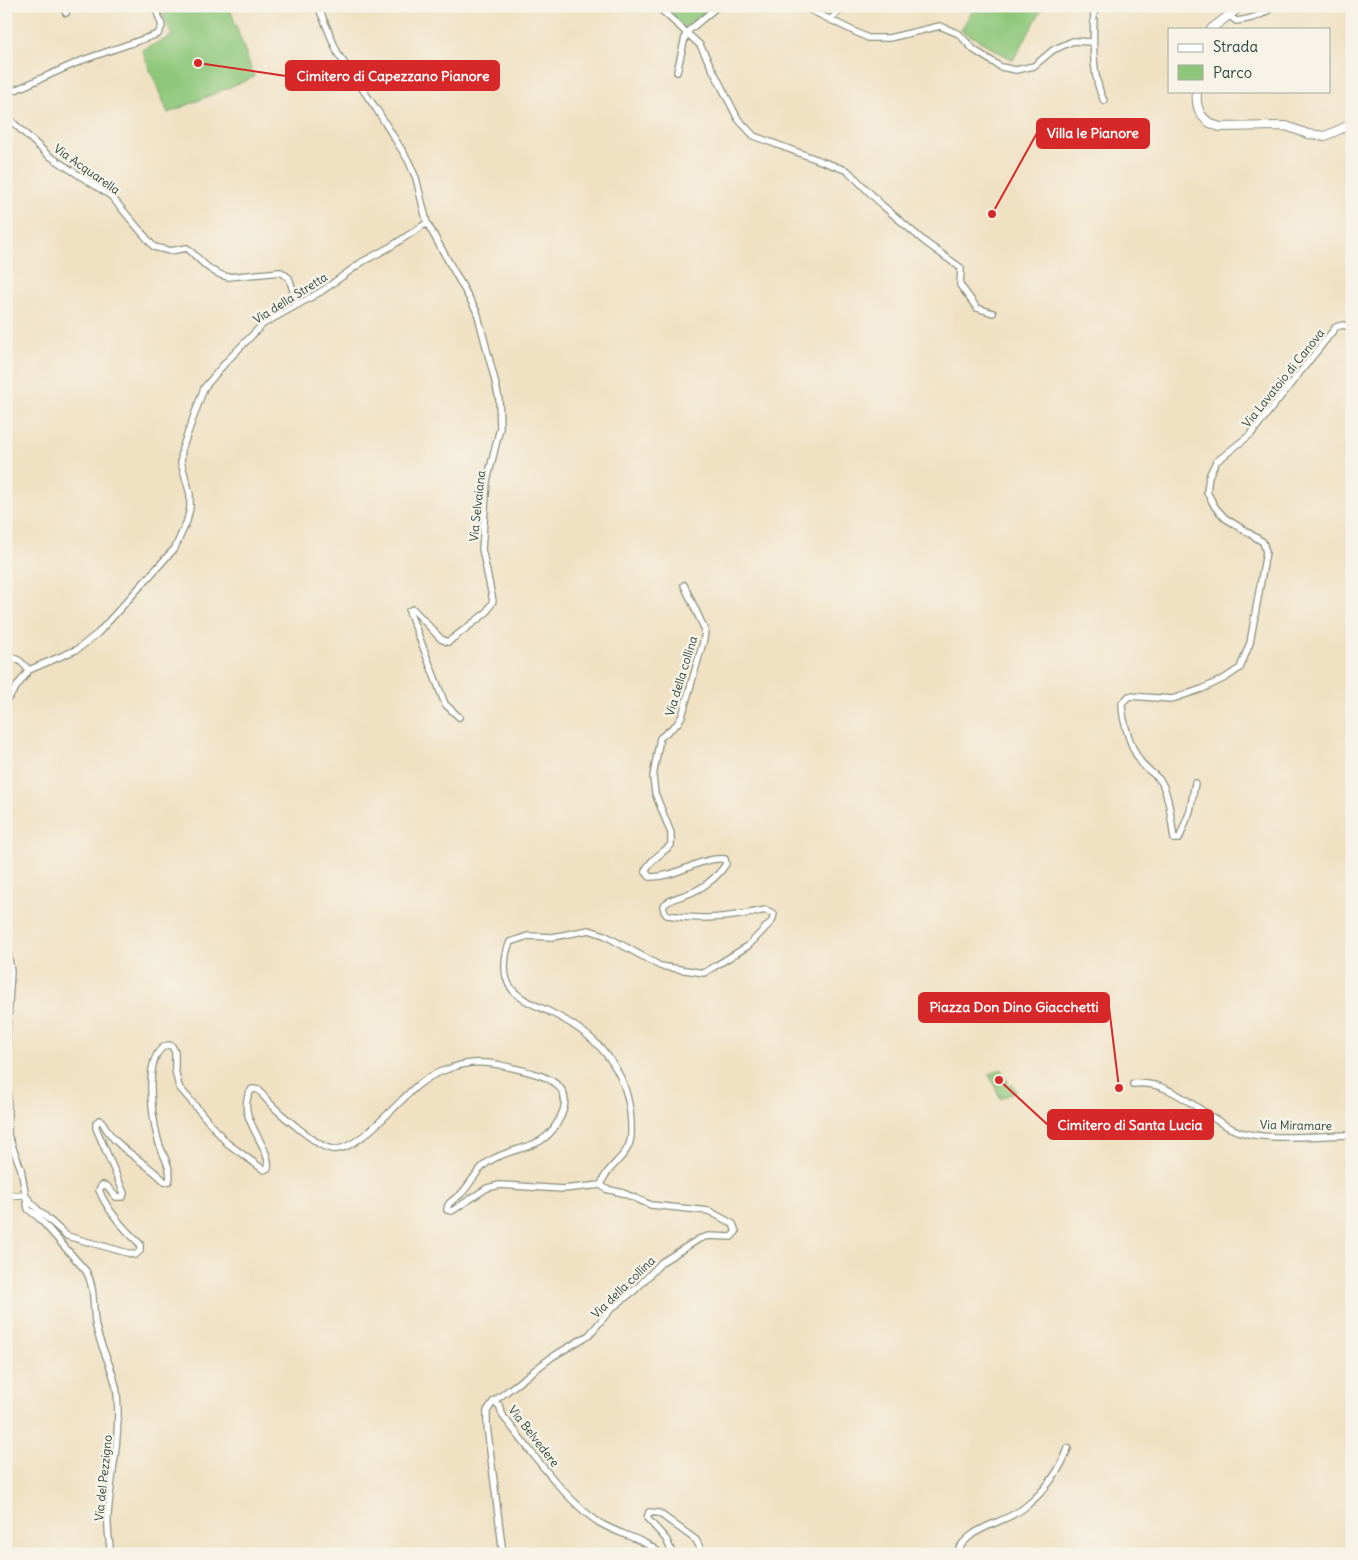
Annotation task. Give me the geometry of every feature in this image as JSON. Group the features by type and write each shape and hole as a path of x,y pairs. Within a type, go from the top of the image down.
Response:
{"street":[{"path":"63,6 66,13"},
{"path":"6,94 84,60 158,34 162,26 154,6"},
{"path":"318,6 338,54 383,118 408,160 416,178 427,223"},
{"path":"657,6 700,45 738,119 754,136 848,172 882,205 925,242 961,268 960,285 977,308 993,313"},
{"path":"677,72 686,33 718,6"},
{"path":"802,6 868,38 889,38 940,26 958,34 974,50 1001,67 1016,70 1034,66 1053,50 1073,41 1093,42"},
{"path":"832,19 843,6"},
{"path":"1094,6 1093,42 1099,90 1104,101"},
{"path":"1212,28 1241,6"},
{"path":"1230,16 1236,22 1250,19 1258,17 1274,6"},
{"path":"1197,92 1199,113 1210,124 1220,127 1286,126 1308,134 1325,136 1352,124"},
{"name":"Via Acquarella","path":"6,116 48,155 111,196 154,247 170,251 187,248 202,265 220,275 228,277 281,272 289,278 297,303"},
{"name":"Via della Stretta","path":"29,670 78,649 98,633 171,555 189,515 190,494 181,462 182,449 204,388 263,324 297,303 322,291 362,262 390,248 427,223"},
{"name":"Via Selvaiana","path":"427,223 477,312 496,385 500,420 496,452 488,481 482,549 493,597 491,607 448,642 440,639 414,609 409,611 444,704 459,716"},
{"name":"Via Lavatoio di Canova","path":"1195,783 1190,811 1179,839 1174,839 1166,792 1160,780 1143,766 1130,740 1122,717 1122,703 1129,696 1172,699 1210,685 1240,668 1250,644 1266,552 1263,542 1225,518 1214,508 1207,492 1209,476 1216,462 1251,434 1336,327 1343,325 1352,328"},
{"name":"Via della collina","path":"493,1402 552,1357 589,1335 612,1308 635,1290 662,1262 699,1239 708,1236 732,1237 736,1232 733,1224 709,1211 651,1204 623,1193 606,1189 601,1185 603,1178 627,1152 631,1136 630,1113 625,1086 606,1053 586,1034 568,1021 511,989 505,964 510,942 528,936 553,937 589,930 604,935 660,966 704,973 748,946 772,921 774,914 766,910 738,916 703,919 668,914 664,911 663,906 668,900 700,889 715,877 726,864 725,859 718,858 663,877 650,877 645,872 650,862 660,856 671,845 672,833 655,793 653,777 656,754 660,738 677,724 682,716 704,639 705,630 684,585"},
{"path":"6,654 20,661 29,670 6,701"},
{"name":"Via del Pezzigno","path":"6,943 11,971 7,1033 8,1135 21,1169 28,1209 39,1218 86,1271 92,1282 93,1311 97,1332 110,1362 117,1391 119,1436 108,1516 111,1554"},
{"path":"6,1196 25,1194 37,1209 67,1236 135,1255 140,1251 140,1244 126,1231 102,1198 99,1190 102,1185 107,1186 116,1198 124,1197 124,1193 96,1128 96,1122 99,1120 103,1123 130,1154 158,1174 164,1182 169,1181 169,1171 158,1139 150,1088 153,1064 157,1052 168,1045 172,1046 175,1052 175,1070 179,1087 227,1143 264,1170 268,1168 268,1159 251,1127 248,1093 252,1089 260,1090 278,1112 321,1146 333,1150 348,1146 368,1131 419,1084 441,1071 464,1063 486,1062 538,1073 560,1087 565,1096 564,1107 559,1122 549,1134 539,1142 501,1156 484,1165 462,1193 449,1203 447,1210 452,1211 487,1188 500,1185 563,1189 601,1185"},
{"name":"Via Miramare","path":"1133,1084 1143,1082 1174,1093 1229,1127 1242,1132 1298,1137 1352,1135"},
{"name":"Via Belvedere","path":"503,1554 487,1426 487,1411 493,1402 499,1405 502,1416 576,1504 600,1523 651,1545 661,1554"},
{"path":"956,1554 960,1545 977,1531 1024,1508 1054,1476 1068,1448"},
{"path":"670,1554 671,1550 666,1539 647,1518 649,1512 658,1513 696,1540 704,1554"}],"green space":[{"path":"160,6 229,6 254,77 168,113 142,50 172,36"},
{"path":"662,6 713,6 686,26 682,26"},
{"path":"975,6 1044,6 1013,60 961,30"},
{"path":"1001,1069 1010,1086 1013,1085 1016,1091 1001,1099 989,1075"}],"place":[{"name":"Cimitero di Capezzano Pianore","path":"198,63"},
{"name":"Villa le Pianore","path":"992,214"},
{"name":"Cimitero di Santa Lucia","path":"999,1080"},
{"name":"Piazza Don Dino Giacchetti","path":"1119,1088"}]}
